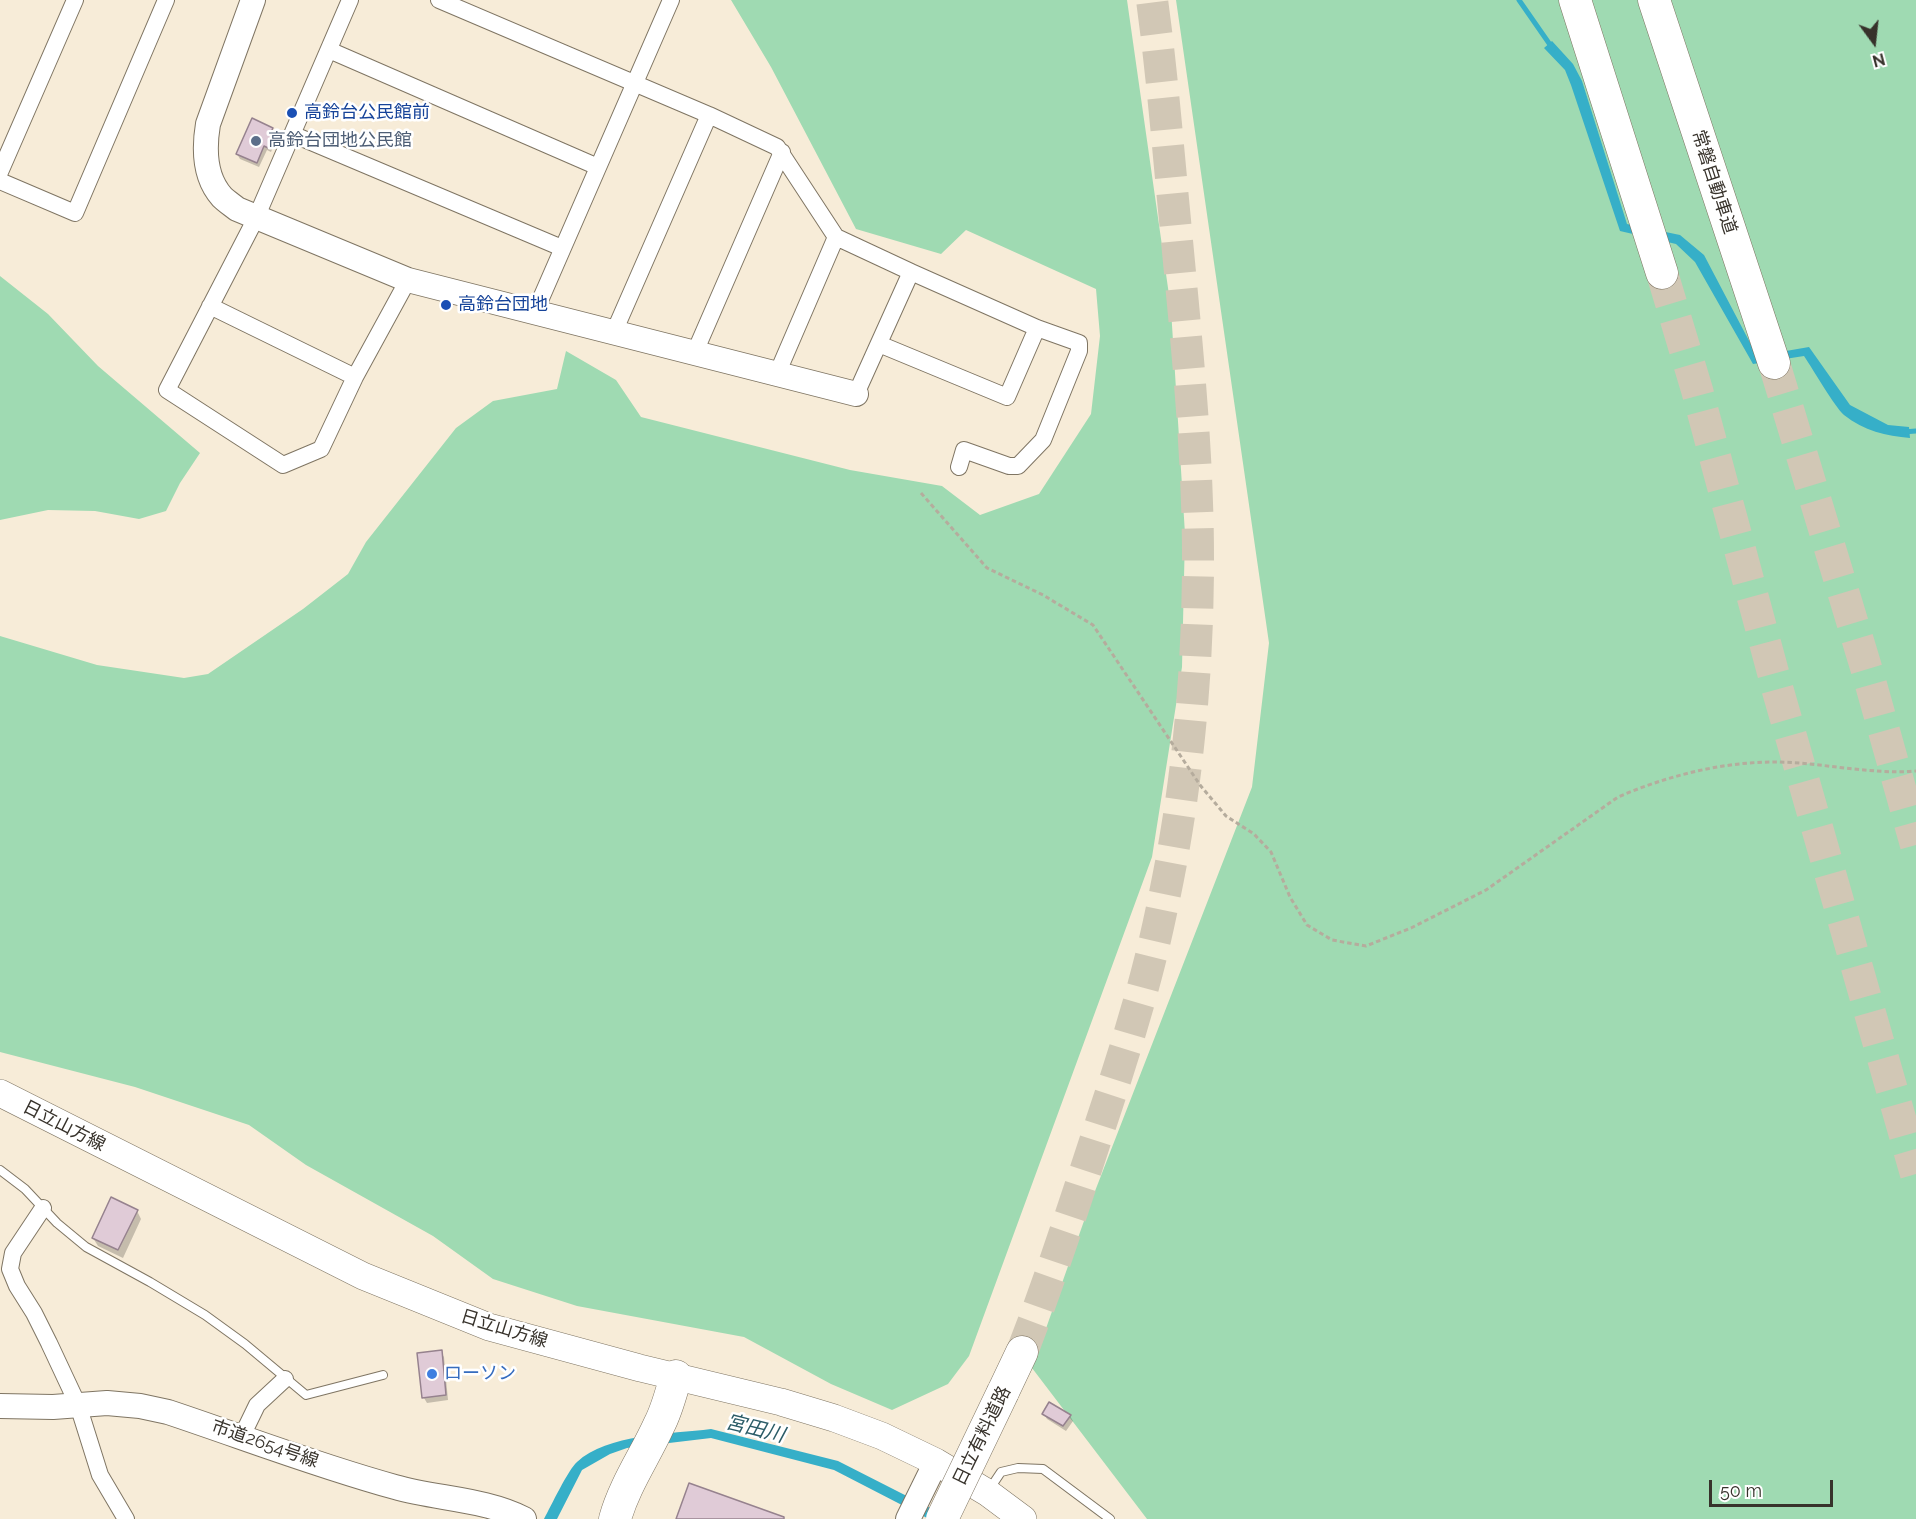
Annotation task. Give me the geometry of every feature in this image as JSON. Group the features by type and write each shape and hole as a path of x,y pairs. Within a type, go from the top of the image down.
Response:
{"highway":[{"path":"1575,0 1662,273"},
{"name":"常磐自動車道","path":"1654,0 1774,363"},
{"name":"日立有料道路","path":"942,1519 1022,1352"},
{"path":"615,1519 666,1409 676,1376"}],"main road":[{"name":"日立山方線","path":"0,1094 363,1276 489,1327 781,1402 834,1418 882,1436 936,1462 988,1493 1023,1519"}],"street":[{"path":"0,172 75,0"},
{"path":"0,181 75,213 166,0"},
{"path":"253,0 208,124 205,144 206,161 221,197 237,209 256,218 408,280 856,394 911,272"},
{"path":"350,0 256,218 167,390 283,465 321,448 408,280"},
{"path":"439,0 709,115 777,147 836,237 1037,328 1079,343 1079,351 1043,440 1018,466 1009,466 964,450 959,467"},
{"path":"535,312 671,0"},
{"path":"329,50 598,167"},
{"path":"614,332 709,115"},
{"path":"292,134 562,248"},
{"path":"695,352 782,152"},
{"path":"777,374 836,237"},
{"path":"210,306 356,377"},
{"path":"879,344 1007,397 1037,328"},
{"path":"43,1208 14,1253 10,1269 17,1286 50,1343 78,1405 100,1475 126,1519"},
{"path":"242,1436 257,1405 285,1379"},
{"name":"市道2654号線","path":"0,1406 36,1407 106,1403 140,1406 168,1412 378,1483 421,1495 489,1506 524,1519"},
{"path":"908,1519 936,1462"}],"lane":[{"path":"0,1170 25,1189 86,1247 205,1315 245,1344 306,1395 383,1375"},
{"path":"988,1493 996,1476 1001,1472 1018,1468 1043,1468 1110,1519"}],"path":[{"path":"921,493 987,568 1043,595 1093,625 1200,786 1226,816 1254,834 1271,852 1290,897 1307,925 1332,940 1366,946 1412,928 1486,890 1618,796 1641,787 1722,765 1775,762 1877,771 1916,771"}],"green space":[{"path":"731,0 1127,0 1171,309 1185,534 1182,667 1152,857 969,1356 948,1384 892,1410 831,1384 744,1337 577,1306 493,1279 433,1236 306,1165 249,1125 135,1087 0,1052 0,636 97,665 184,678 208,674 303,609 348,574 366,542 456,428 493,401 557,389 566,351 616,380 641,417 850,470 942,486 980,515 1039,494 1091,414 1100,336 1096,289 966,230 941,254 856,229 771,67"},
{"path":"1176,0 1916,0 1916,1519 1147,1519 1032,1368 1090,1204 1252,787 1269,643"},
{"path":"0,276 48,314 98,366 200,453 180,483 166,511 139,519 95,511 48,510 0,520"}],"water":[{"path":"1552,41 1573,64 1582,81 1627,224 1680,235 1704,255 1757,356 1809,347 1850,405 1888,425 1909,427 1910,438 1876,432 1844,415 1804,356 1753,364 1695,262 1676,244 1620,231 1565,70 1544,48"},
{"path":"711,1429 838,1461 952,1519 929,1519 834,1470 711,1438 627,1448 610,1454 582,1470 557,1519 544,1519 573,1466 590,1453 605,1446 640,1437"}],"building":[{"name":"高鈴台団地公民館","path":"252,118 273,128 270,134 273,136 268,148 264,146 257,163 236,154"},
{"path":"111,1197 138,1210 118,1250 92,1238"},
{"name":"ローソン","path":"442,1350 446,1395 422,1398 417,1353"},
{"path":"1049,1402 1071,1415 1063,1426 1042,1414"},
{"path":"689,1483 784,1517 784,1519 676,1519"}],"waterway":[{"path":"1519,0 1553,49"},
{"path":"1903,432 1916,431"}],"tunnel":[{"path":"1022,1352 1073,1210 1143,987 1157,931 1179,818 1190,732 1196,646 1198,559 1196,480 1163,90 1152,0"},
{"path":"1662,273 1697,390 1778,691 1916,1174"},
{"path":"1774,363 1868,674 1916,845"}],"place":[{"name":"高鈴台公民館前","path":"292,113"},
{"name":"高鈴台団地公民館","path":"256,141"},
{"name":"高鈴台団地","path":"446,305"},
{"name":"ローソン","path":"432,1374"}],"water label":[{"name":"宮田川","path":"755,1429"}]}
